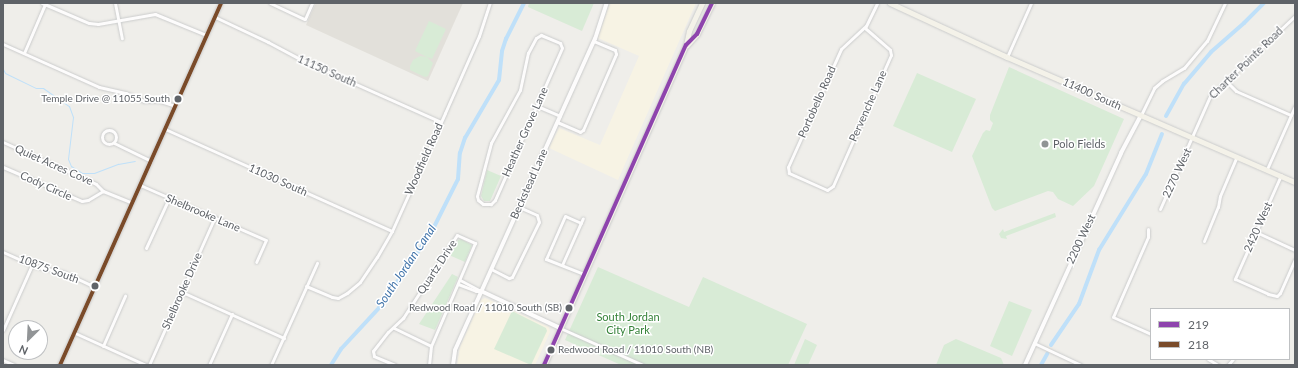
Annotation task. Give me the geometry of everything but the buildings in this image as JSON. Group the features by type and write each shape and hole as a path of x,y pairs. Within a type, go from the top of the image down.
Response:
{"main road":[{"path":"544,365 686,45 689,31 702,3"},
{"path":"686,45 697,34 712,3"},
{"name":"11400 South","path":"890,3 1007,57 1295,182"}],"street":[{"path":"115,3 122,38"},
{"path":"60,365 221,3"},
{"path":"270,3 305,19 312,3"},
{"name":"Woodfield Road","path":"306,286 335,298 347,293 360,282 392,231 478,36 490,3"},
{"name":"Beckstead Lane","path":"453,365 455,350 594,41 607,3"},
{"name":"Portobello Road","path":"826,190 789,173 788,167 841,49 865,28 877,3"},
{"path":"1007,57 1031,3"},
{"path":"1141,115 1154,88 1184,68 1207,41 1225,3"},
{"path":"24,53 44,4 89,24 118,21 151,14 159,15 206,35"},
{"name":"Charter Pointe Road","path":"1192,137 1208,99 1295,16"},
{"name":"11150 South","path":"215,17 302,60 441,122"},
{"name":"Pervenche Lane","path":"826,190 833,186 890,55 890,50 865,28"},
{"name":"Heather Grove Lane","path":"543,35 560,43 562,48 537,106 495,200 487,205 480,203 477,199 491,143 520,90 528,53 536,38 543,35"},
{"path":"557,122 580,132 583,130 616,54 615,50 594,41"},
{"path":"3,44 99,87 126,93 144,101 160,101 175,106"},
{"path":"1226,81 1236,91 1291,115"},
{"path":"537,106 560,116"},
{"path":"1267,169 1295,106"},
{"name":"2200 West","path":"1025,365 1118,160 1141,115"},
{"name":"11030 South","path":"165,129 392,231"},
{"path":"114,143 116,140 115,133 109,130 104,132 102,136 103,141 109,145 114,143 150,161"},
{"name":"2270 West","path":"1160,209 1192,137"},
{"name":"Quiet Acres Cove","path":"3,142 96,184 103,191"},
{"path":"1204,241 1218,207 1220,196 1237,156"},
{"name":"Cody Circle","path":"3,167 82,201 88,200 103,191"},
{"name":"2420 West","path":"1281,175 1235,279 1268,294 1277,296 1280,293 1295,259"},
{"name":"Shelbrooke Lane","path":"140,185 266,240 256,262"},
{"path":"103,191 132,202"},
{"path":"146,248 169,198"},
{"path":"491,270 509,278 514,275 538,222 539,217 519,207"},
{"path":"581,223 566,216 546,259 584,274"},
{"name":"Shelbrooke Drive","path":"150,365 215,217"},
{"path":"562,265 583,218"},
{"path":"1148,229 1148,237 1113,317 1150,334"},
{"path":"1256,232 1295,250"},
{"name":"Quartz Drive","path":"395,365 374,356 373,351 388,332 403,318 457,235 475,243 459,282"},
{"name":"10875 South","path":"3,252 32,265 63,272 95,287"},
{"path":"272,365 317,263"},
{"path":"3,330 32,265"},
{"path":"429,365 431,346 459,282 643,365"},
{"path":"182,292 284,338"},
{"path":"103,346 125,296"},
{"path":"209,365 232,314"},
{"path":"394,328 431,346"},
{"path":"75,333 146,365"},
{"path":"1034,343 1081,365"},
{"path":"3,360 14,365"}],"shaded area":[{"path":"316,3 463,3 428,81 306,25"},
{"path":"610,3 696,3 618,180 549,148 559,128 600,145 639,56 598,38"},
{"path":"485,298 549,327 550,332 535,365 457,365 460,347 481,300"}],"green space":[{"path":"529,3 594,3 582,31 528,7"},
{"path":"429,21 446,29 432,59 415,51"},
{"path":"420,56 427,57 433,63 428,76 425,77 410,70 413,60"},
{"name":"Polo Fields","path":"1009,67 1124,119 1094,186 1073,206 1058,199 1053,192 1048,191 995,211 992,208 972,156 983,133 986,130 990,131 993,123 990,120 990,115"},
{"path":"917,73 976,99 952,152 893,126"},
{"path":"487,170 501,176 490,201 484,201 481,196"},
{"path":"1055,213 1056,217 1006,236 1007,239 1001,238 999,234 1003,229 1004,232"},
{"path":"461,239 472,245 465,262 449,255 458,240"},
{"name":"South Jordan City Park","path":"598,267 689,307 703,277 807,324 788,365 621,365 565,340"},
{"path":"452,274 458,277 435,330 419,324"},
{"path":"1009,301 1032,310 1012,356 990,346"},
{"path":"512,311 546,328 547,331 531,365 494,349"},
{"path":"805,339 817,345 808,365 794,365"},
{"path":"956,339 1001,358 1004,365 936,365 944,345"}],"waterway":[{"name":"South Jordan Canal","path":"331,365 341,349 379,308 431,233 458,179 460,153 465,138 499,80 502,51 506,39 524,3"},
{"path":"1166,116 1184,84 1211,52 1264,3"},
{"path":"3,69 5,73 36,88 43,88 69,106 73,117 68,159 71,166 82,173 94,173 118,164 135,161"},
{"path":"1051,345 1079,304 1099,250 1146,174 1162,134"},
{"path":"1041,365 1047,354"}],"transit line":[{"name":"218","path":"60,365 221,3"},
{"name":"219","path":"544,365 686,45 697,34 712,3"}],"place":[{"name":"Temple Drive @ 11055 South","path":"178,99"},
{"name":"Polo Fields","path":"1045,144"},
{"name":"Redwood Road / 11010 South (SB)","path":"569,308"},
{"name":"Redwood Road / 11010 South (NB)","path":"551,350"}]}
